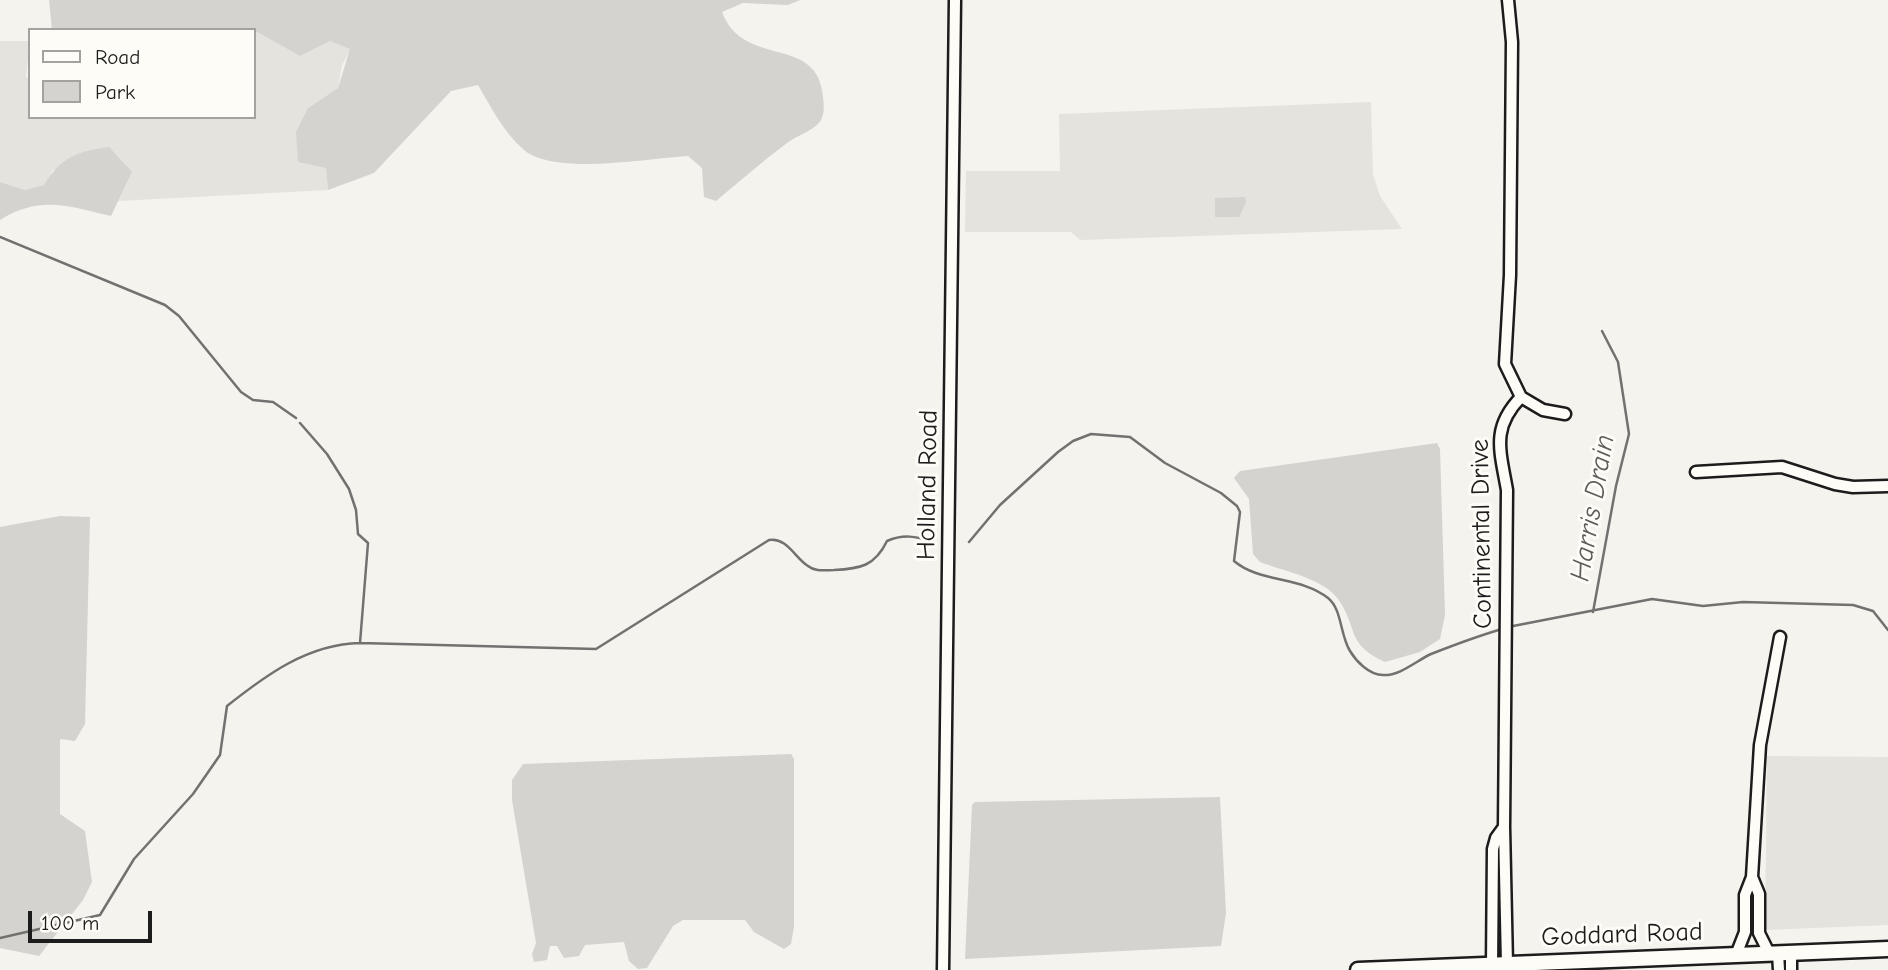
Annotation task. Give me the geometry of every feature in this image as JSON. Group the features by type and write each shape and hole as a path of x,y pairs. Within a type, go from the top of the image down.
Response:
{"main road":[{"name":"Goddard Road","path":"1358,970 1888,949"}],"street":[{"name":"Holland Road","path":"943,970 955,0"},
{"path":"1508,0 1512,42 1510,275 1504,355 1508,375 1521,397 1544,410 1565,414"},
{"name":"Continental Drive","path":"1500,964 1507,846 1504,827 1507,490 1499,437 1505,417 1521,397"},
{"path":"1696,472 1782,467 1835,484 1853,487 1888,486"},
{"path":"1736,955 1745,932 1745,895 1752,877 1760,745 1780,637"},
{"path":"1752,877 1759,894 1759,933 1780,953 1791,970"},
{"path":"1779,970 1780,953"}],"shaded area":[{"path":"256,31 300,56 330,41 351,49 342,65 338,88 308,108 326,168 328,190 118,201 132,172 53,170 45,185 25,190 0,182 0,41 28,41 28,119 256,119"},
{"path":"1371,102 1373,174 1380,196 1402,229 1080,240 1071,232 965,232 966,171 1060,171 1059,114"},
{"path":"1767,756 1888,757 1888,925 1765,930"}],"green space":[{"path":"49,0 800,0 788,5 743,3 722,12 732,30 746,41 795,57 808,65 818,77 824,107 821,120 816,126 787,143 716,201 704,197 702,168 688,156 603,164 557,162 538,158 524,150 510,136 478,85 451,91 374,173 328,190 326,168 298,162 296,132 308,108 338,88 350,49 330,41 300,56 256,31 256,28 52,28"},
{"path":"109,147 132,172 111,216 68,206 41,205 14,212 0,220 0,182 25,190 44,185 50,175 71,157"},
{"path":"1245,197 1246,202 1239,217 1215,217 1215,198"},
{"path":"1437,443 1440,449 1445,615 1440,639 1420,652 1385,662 1372,655 1358,642 1344,610 1331,592 1313,580 1260,562 1253,554 1249,499 1234,478 1240,471"},
{"path":"60,516 90,517 85,724 75,741 60,739 60,814 85,831 92,882 83,900 39,956 0,948 0,527"},
{"path":"791,754 794,759 794,927 791,944 784,949 754,932 745,920 683,920 673,926 647,968 638,969 629,961 624,942 585,945 579,956 564,958 557,946 550,946 547,960 534,962 532,954 536,943 512,800 512,780 523,764"},
{"path":"1220,797 1226,913 1221,946 965,959 972,805 975,802"}],"waterway":[{"path":"0,237 165,305 179,316 241,392 253,400 273,402 296,418"},
{"name":"Harris Drain","path":"1593,612 1616,486 1629,434 1618,362 1602,331"},
{"path":"300,423 327,454 349,489 356,510 358,534 368,543 360,643"},
{"path":"969,542 1000,505 1073,441 1091,434 1130,437 1165,463 1221,493 1237,506 1240,512 1234,561 1256,573 1305,586 1328,598 1336,609 1350,651 1359,663 1373,673 1396,673 1431,654 1502,629"},
{"path":"0,938 100,915 134,859 193,794 220,755 227,706 257,683 305,655 360,643 596,649 769,540 786,545 803,562 817,570 852,569 866,565 877,556 887,541 899,537 920,538 932,542"},
{"path":"1508,627 1652,599 1703,606 1743,602 1853,605 1873,611 1888,630"}]}
